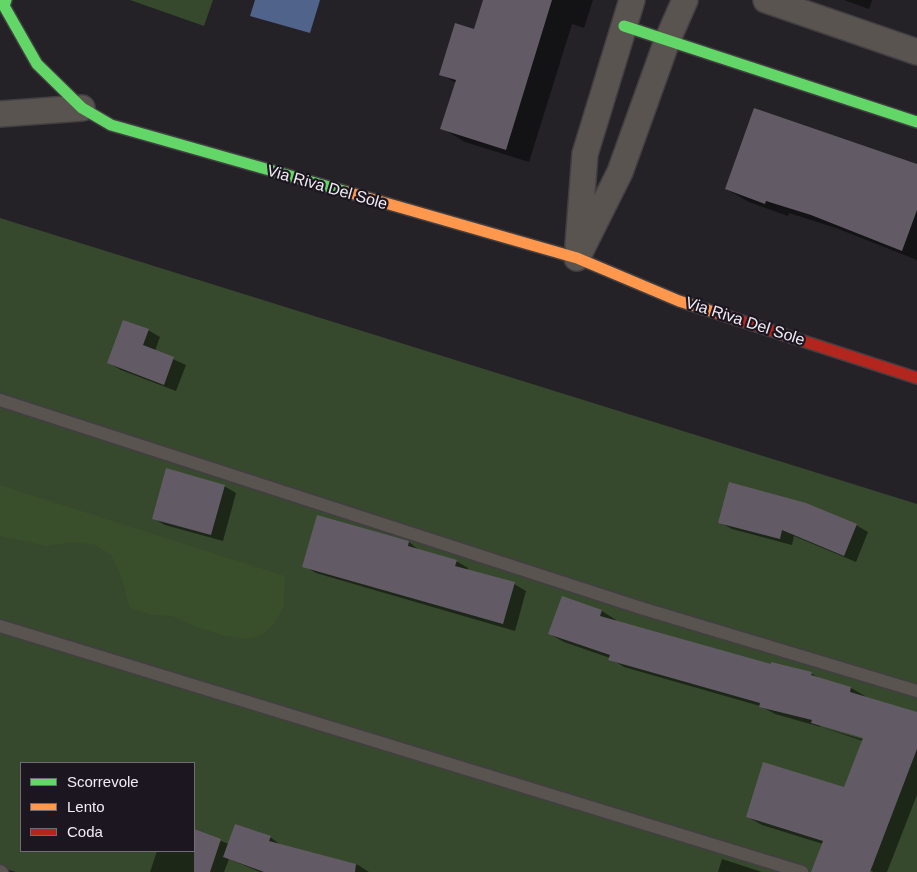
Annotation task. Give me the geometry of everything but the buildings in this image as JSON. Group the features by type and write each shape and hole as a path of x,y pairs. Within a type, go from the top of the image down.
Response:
{"street":[{"path":"576,258 586,154 632,0"},
{"path":"576,258 620,172 667,41 685,0"},
{"path":"766,0 917,52"},
{"name":"Via Riva Del Sole","path":"3,10 37,64 82,108 111,125 576,258 679,300 917,378"},
{"path":"624,26 917,122"},
{"path":"0,114 82,108"}],"lane":[{"path":"0,400 641,608 917,691"},
{"path":"0,626 802,872"}],"green space":[{"path":"130,0 213,0 204,26"},
{"path":"0,218 917,504 917,872 16,872 0,867"},
{"path":"0,485 285,576 284,606 275,623 262,635 244,639 225,636 194,626 172,616 151,615 130,608 121,576 111,555 95,545 72,542 47,546 0,536"}],"water":[{"path":"255,0 320,0 310,33 250,16"}],"traffic: fast":[{"path":"6,0 4,6 37,64 82,108 111,125 347,192"},
{"path":"624,26 917,122"}],"traffic: slow":[{"path":"347,192 577,258 679,301 720,314"}],"traffic: jam":[{"path":"720,314 917,378"}]}
